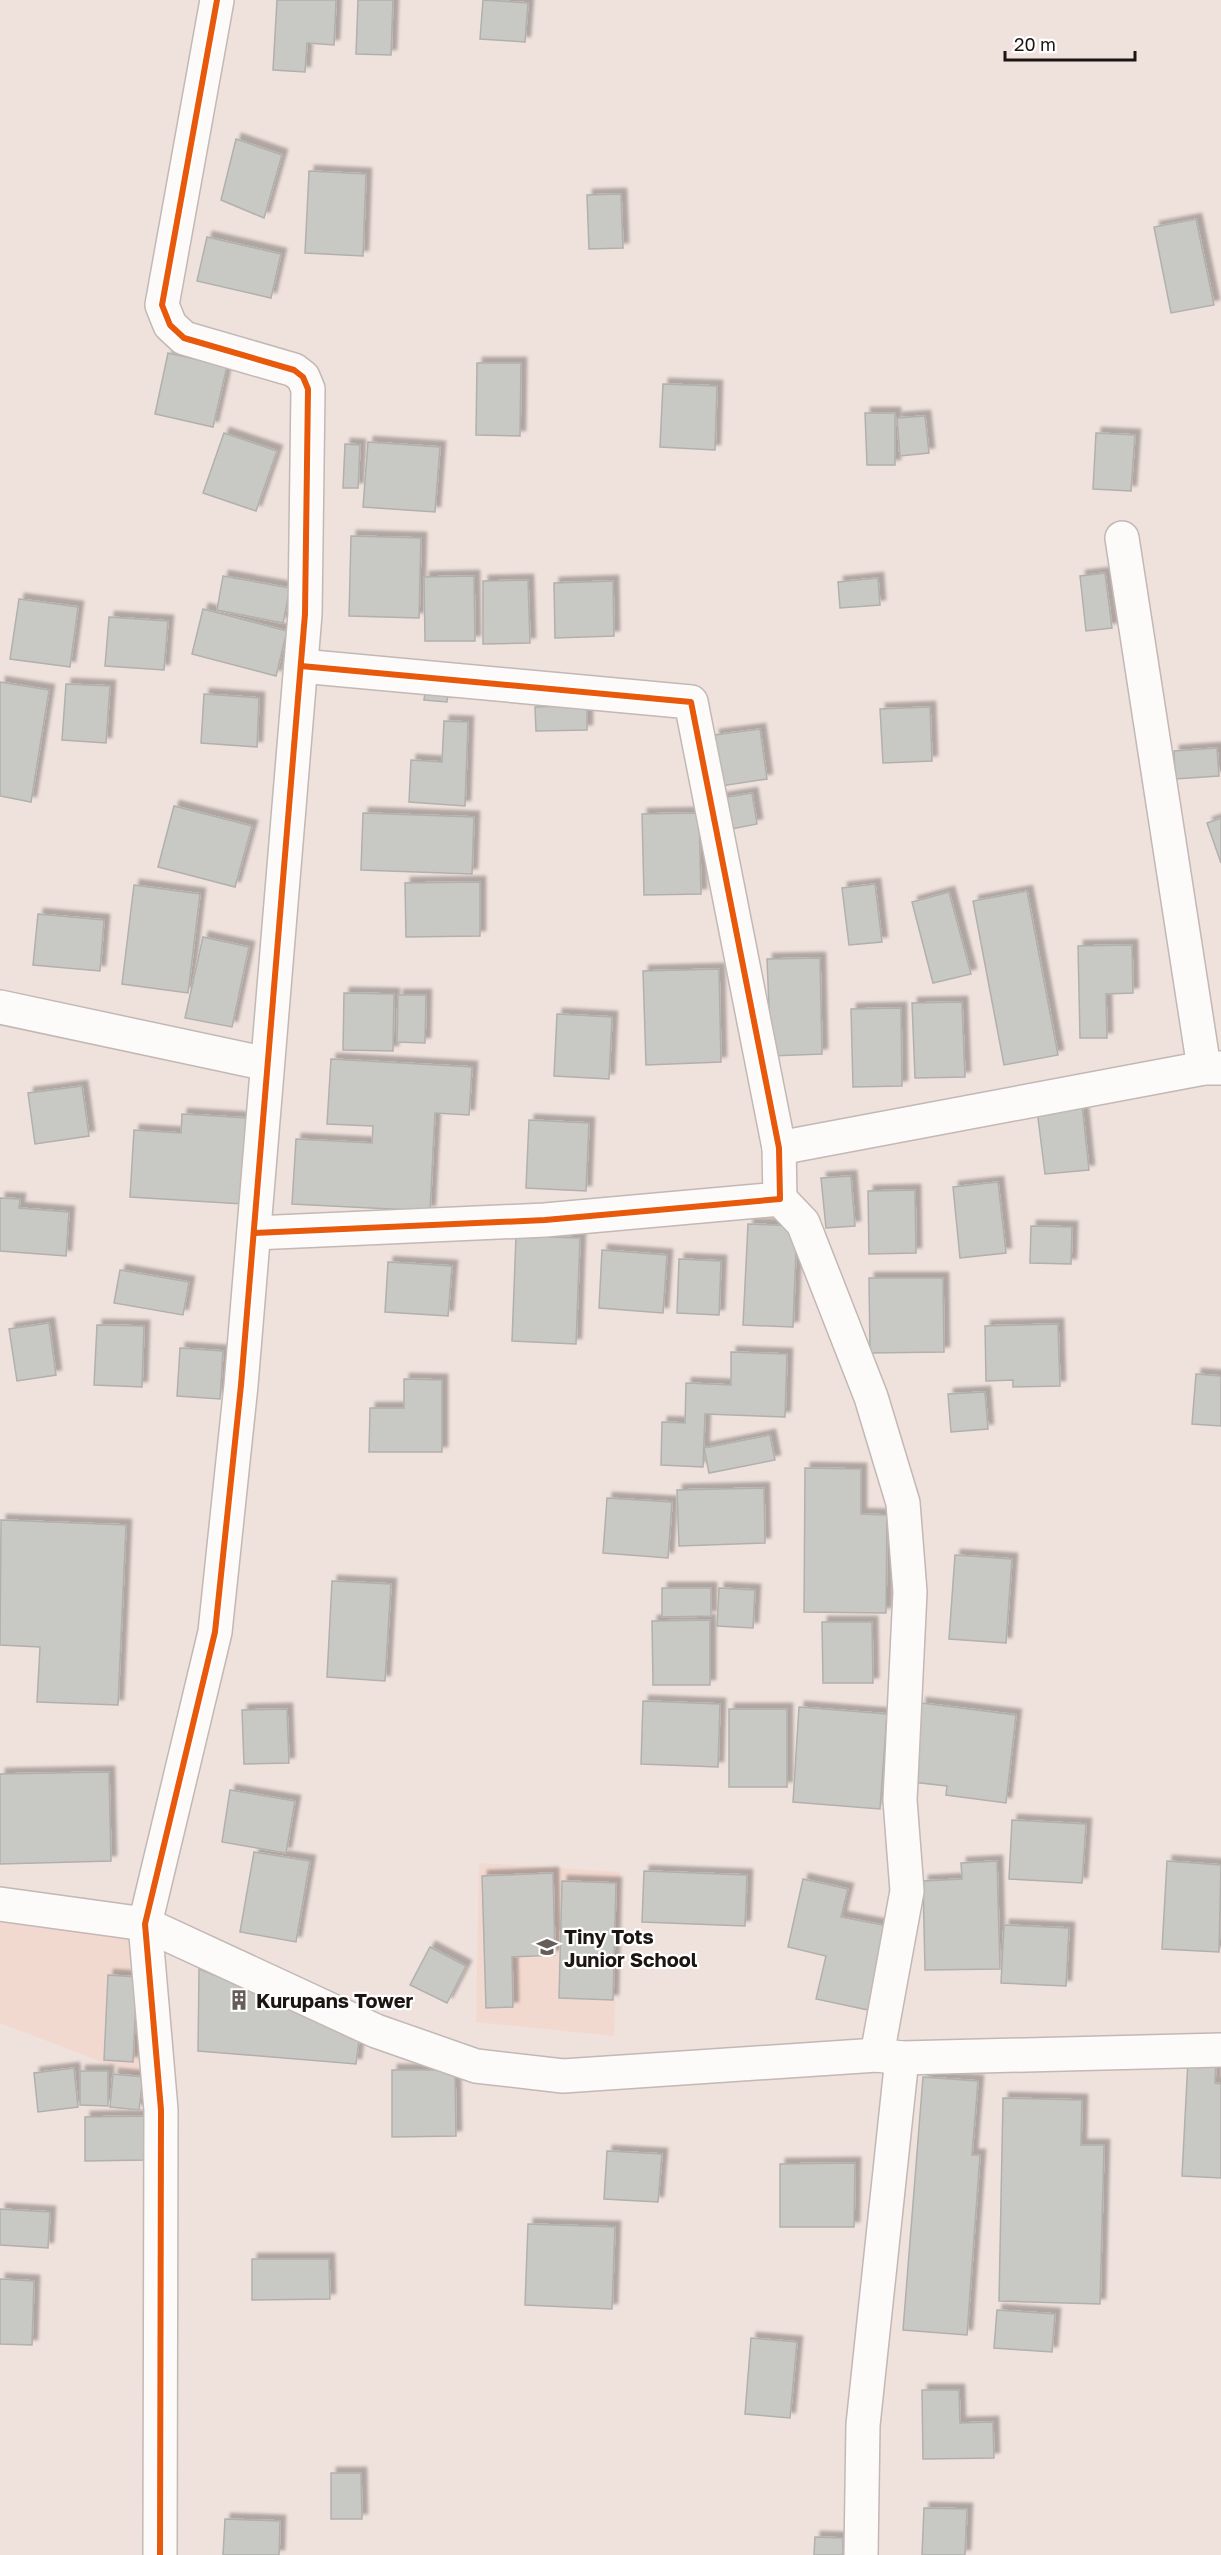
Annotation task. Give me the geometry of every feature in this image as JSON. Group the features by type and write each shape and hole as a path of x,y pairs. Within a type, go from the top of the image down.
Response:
{"street":[{"path":"160,2555 161,2110 145,1924 215,1632 241,1385 305,614 308,389 303,377 294,370 184,338 170,325 162,305 217,0"},
{"path":"779,1148 1213,1068 1122,538"},
{"path":"301,666 691,702 779,1148 780,1199 803,1223 871,1397 903,1503 910,1592 900,1800 907,1891 890,2056 863,2425 861,2555"},
{"path":"0,1007 267,1064"},
{"path":"254,1233 545,1220 780,1199"},
{"path":"0,1904 145,1924 376,2031 476,2066 563,2076 890,2056 1221,2050"}],"shaded area":[{"name":"Tiny Tots Junior School","path":"479,1863 620,1872 614,2036 476,2022"},
{"path":"0,1896 138,1911 155,2082 0,2023"}],"building":[{"path":"277,0 336,0 334,45 307,43 305,72 273,70"},
{"path":"358,0 393,0 391,55 356,54"},
{"path":"483,0 528,3 525,42 480,39"},
{"path":"236,139 282,155 264,218 221,200"},
{"path":"309,171 366,174 363,256 305,253"},
{"path":"621,194 623,248 589,249 587,195"},
{"path":"1196,219 1214,305 1171,313 1154,227"},
{"path":"207,237 281,254 271,298 197,281"},
{"path":"168,353 227,366 213,427 155,414"},
{"path":"477,363 521,363 520,436 476,435"},
{"path":"663,384 717,386 715,450 660,447"},
{"path":"865,413 895,413 895,465 867,465"},
{"path":"925,416 929,453 900,456 897,418"},
{"path":"224,433 277,451 256,511 203,493"},
{"path":"1096,433 1135,435 1131,491 1093,489"},
{"path":"368,442 440,447 435,512 363,507"},
{"path":"345,444 360,445 358,488 343,488"},
{"path":"351,536 421,538 419,618 349,616"},
{"path":"1105,573 1112,628 1086,631 1080,576"},
{"path":"223,576 290,588 283,623 217,610"},
{"path":"474,576 475,641 425,641 424,577"},
{"path":"878,578 880,605 840,608 838,582"},
{"path":"528,580 530,643 483,644 483,581"},
{"path":"613,581 614,636 555,638 554,583"},
{"path":"19,599 78,607 70,667 10,659"},
{"path":"203,609 287,631 276,676 192,654"},
{"path":"109,617 168,621 164,670 105,666"},
{"path":"428,670 451,672 447,702 424,700"},
{"path":"0,682 49,690 31,802 0,796"},
{"path":"66,684 110,686 106,743 62,740"},
{"path":"204,694 259,698 257,747 201,743"},
{"path":"587,705 587,730 536,731 535,707"},
{"path":"930,707 932,761 883,763 880,709"},
{"path":"444,721 468,722 465,806 409,802 411,760 442,762"},
{"path":"760,729 767,779 721,786 714,735"},
{"path":"1217,748 1219,776 1175,779 1174,751"},
{"path":"752,793 757,824 726,830 721,798"},
{"path":"174,806 252,826 235,887 158,867"},
{"path":"363,813 474,817 472,874 361,870"},
{"path":"699,813 701,894 644,895 642,814"},
{"path":"1221,818 1221,863 1207,823"},
{"path":"480,882 480,936 406,937 405,883"},
{"path":"875,884 882,942 849,945 842,888"},
{"path":"134,885 200,894 188,993 122,984"},
{"path":"1027,891 1058,1055 1004,1065 973,901"},
{"path":"949,892 971,974 933,983 912,902"},
{"path":"38,914 104,920 100,971 33,965"},
{"path":"203,937 249,947 232,1027 185,1018"},
{"path":"1132,945 1133,993 1106,994 1107,1038 1080,1038 1078,946"},
{"path":"820,958 822,1054 771,1056 767,959"},
{"path":"719,969 721,1062 646,1065 643,971"},
{"path":"344,993 394,994 393,1051 343,1050"},
{"path":"398,995 426,995 425,1043 397,1042"},
{"path":"962,1002 965,1077 915,1078 912,1003"},
{"path":"901,1008 902,1086 853,1087 851,1009"},
{"path":"557,1014 612,1017 609,1079 554,1076"},
{"path":"331,1059 472,1067 469,1115 435,1113 430,1211 292,1204 296,1139 372,1143 373,1126 327,1124"},
{"path":"82,1086 89,1136 35,1144 28,1093"},
{"path":"1081,1095 1089,1170 1045,1174 1037,1110"},
{"path":"182,1114 248,1118 243,1204 130,1197 134,1130 181,1133"},
{"path":"529,1120 589,1123 586,1191 526,1188"},
{"path":"851,1176 855,1226 826,1228 821,1178"},
{"path":"998,1182 1006,1253 960,1258 953,1187"},
{"path":"915,1190 916,1253 869,1254 868,1191"},
{"path":"0,1198 20,1199 19,1208 69,1212 66,1256 0,1251"},
{"path":"748,1224 797,1226 793,1327 743,1325"},
{"path":"1031,1226 1072,1227 1071,1264 1030,1263"},
{"path":"516,1236 580,1238 576,1344 512,1341"},
{"path":"602,1250 667,1255 663,1313 599,1308"},
{"path":"679,1259 721,1261 719,1315 677,1313"},
{"path":"388,1262 452,1266 448,1316 385,1312"},
{"path":"120,1270 189,1282 183,1315 114,1303"},
{"path":"869,1278 943,1278 944,1352 870,1353"},
{"path":"49,1323 56,1375 17,1381 9,1329"},
{"path":"1058,1324 1060,1386 1013,1387 1013,1380 986,1381 985,1326"},
{"path":"97,1325 144,1326 142,1387 94,1385"},
{"path":"180,1348 223,1351 220,1399 177,1396"},
{"path":"731,1352 787,1354 785,1417 705,1414 703,1467 661,1465 662,1422 685,1423 686,1383 731,1385"},
{"path":"1196,1374 1221,1376 1221,1426 1192,1424"},
{"path":"404,1379 442,1380 442,1452 369,1452 370,1408 404,1408"},
{"path":"985,1392 988,1429 951,1432 948,1394"},
{"path":"770,1435 775,1460 709,1473 704,1448"},
{"path":"805,1468 861,1469 861,1514 887,1515 886,1613 804,1612"},
{"path":"764,1488 765,1543 679,1546 677,1490"},
{"path":"607,1498 672,1502 668,1558 603,1553"},
{"path":"1,1520 126,1525 118,1705 37,1702 40,1647 0,1645"},
{"path":"955,1555 1012,1559 1006,1643 949,1639"},
{"path":"332,1581 391,1584 385,1681 327,1677"},
{"path":"662,1588 711,1588 711,1616 662,1617"},
{"path":"719,1588 755,1590 753,1628 717,1626"},
{"path":"710,1620 710,1685 653,1685 652,1621"},
{"path":"822,1622 872,1622 873,1683 823,1683"},
{"path":"643,1701 720,1704 718,1767 641,1764"},
{"path":"921,1703 1016,1715 1006,1803 946,1795 947,1786 912,1782"},
{"path":"799,1707 887,1714 880,1809 793,1802"},
{"path":"287,1709 289,1763 244,1764 242,1710"},
{"path":"729,1709 787,1709 787,1787 729,1787"},
{"path":"109,1772 111,1861 0,1864 0,1774"},
{"path":"230,1790 295,1801 286,1853 222,1842"},
{"path":"1012,1820 1086,1824 1082,1883 1009,1879"},
{"path":"254,1852 310,1861 296,1942 240,1932"},
{"path":"997,1861 1000,1969 925,1970 923,1881 962,1879 961,1863"},
{"path":"1167,1861 1221,1865 1219,1952 1162,1949"},
{"path":"644,1871 747,1875 745,1926 642,1922"},
{"path":"553,1873 555,1955 512,1957 513,2007 486,2008 482,1876"},
{"path":"803,1879 848,1889 841,1917 893,1927 873,2011 816,1999 826,1956 788,1947"},
{"path":"562,1881 616,1883 613,2000 559,1998"},
{"path":"1004,1925 1069,1928 1066,1986 1001,1983"},
{"path":"430,1947 466,1966 447,2003 410,1985"},
{"name":"Kurupans Tower","path":"199,1969 360,2031 356,2064 198,2051"},
{"path":"108,1975 137,1977 133,2062 104,2060"},
{"path":"1188,2060 1216,2061 1215,2083 1221,2084 1221,2178 1182,2176"},
{"path":"74,2068 78,2107 38,2112 34,2073"},
{"path":"392,2070 455,2070 456,2136 392,2137"},
{"path":"80,2071 108,2071 108,2106 80,2105"},
{"path":"113,2074 143,2077 139,2110 110,2107"},
{"path":"923,2077 978,2081 972,2155 980,2155 967,2335 903,2330"},
{"path":"1003,2098 1082,2100 1081,2145 1104,2145 1100,2304 999,2301"},
{"path":"146,2116 147,2160 85,2161 85,2117"},
{"path":"607,2151 662,2154 658,2202 604,2199"},
{"path":"855,2163 854,2227 780,2227 780,2164"},
{"path":"0,2209 50,2212 48,2248 0,2245"},
{"path":"528,2224 615,2227 612,2309 525,2305"},
{"path":"252,2259 329,2259 330,2299 252,2300"},
{"path":"0,2279 34,2281 32,2345 0,2344"},
{"path":"997,2310 1055,2314 1052,2352 994,2348"},
{"path":"751,2338 797,2342 790,2418 745,2414"},
{"path":"922,2390 959,2390 960,2423 993,2422 994,2458 923,2459"},
{"path":"331,2473 361,2473 362,2519 331,2519"},
{"path":"924,2508 967,2509 965,2555 922,2555"},
{"path":"225,2519 280,2521 279,2555 223,2555"},
{"path":"815,2537 843,2538 843,2555 814,2555"}],"cycle path":[{"path":"160,2555 161,2110 145,1924 215,1632 241,1385 305,614 308,389 303,377 294,370 184,338 170,325 162,305 217,0"},
{"path":"254,1233 545,1220 780,1199 779,1148 691,702 301,666"}],"place":[{"name":"Tiny Tots Junior School","path":"547,1947"},
{"name":"Kurupans Tower","path":"239,2000"}]}
